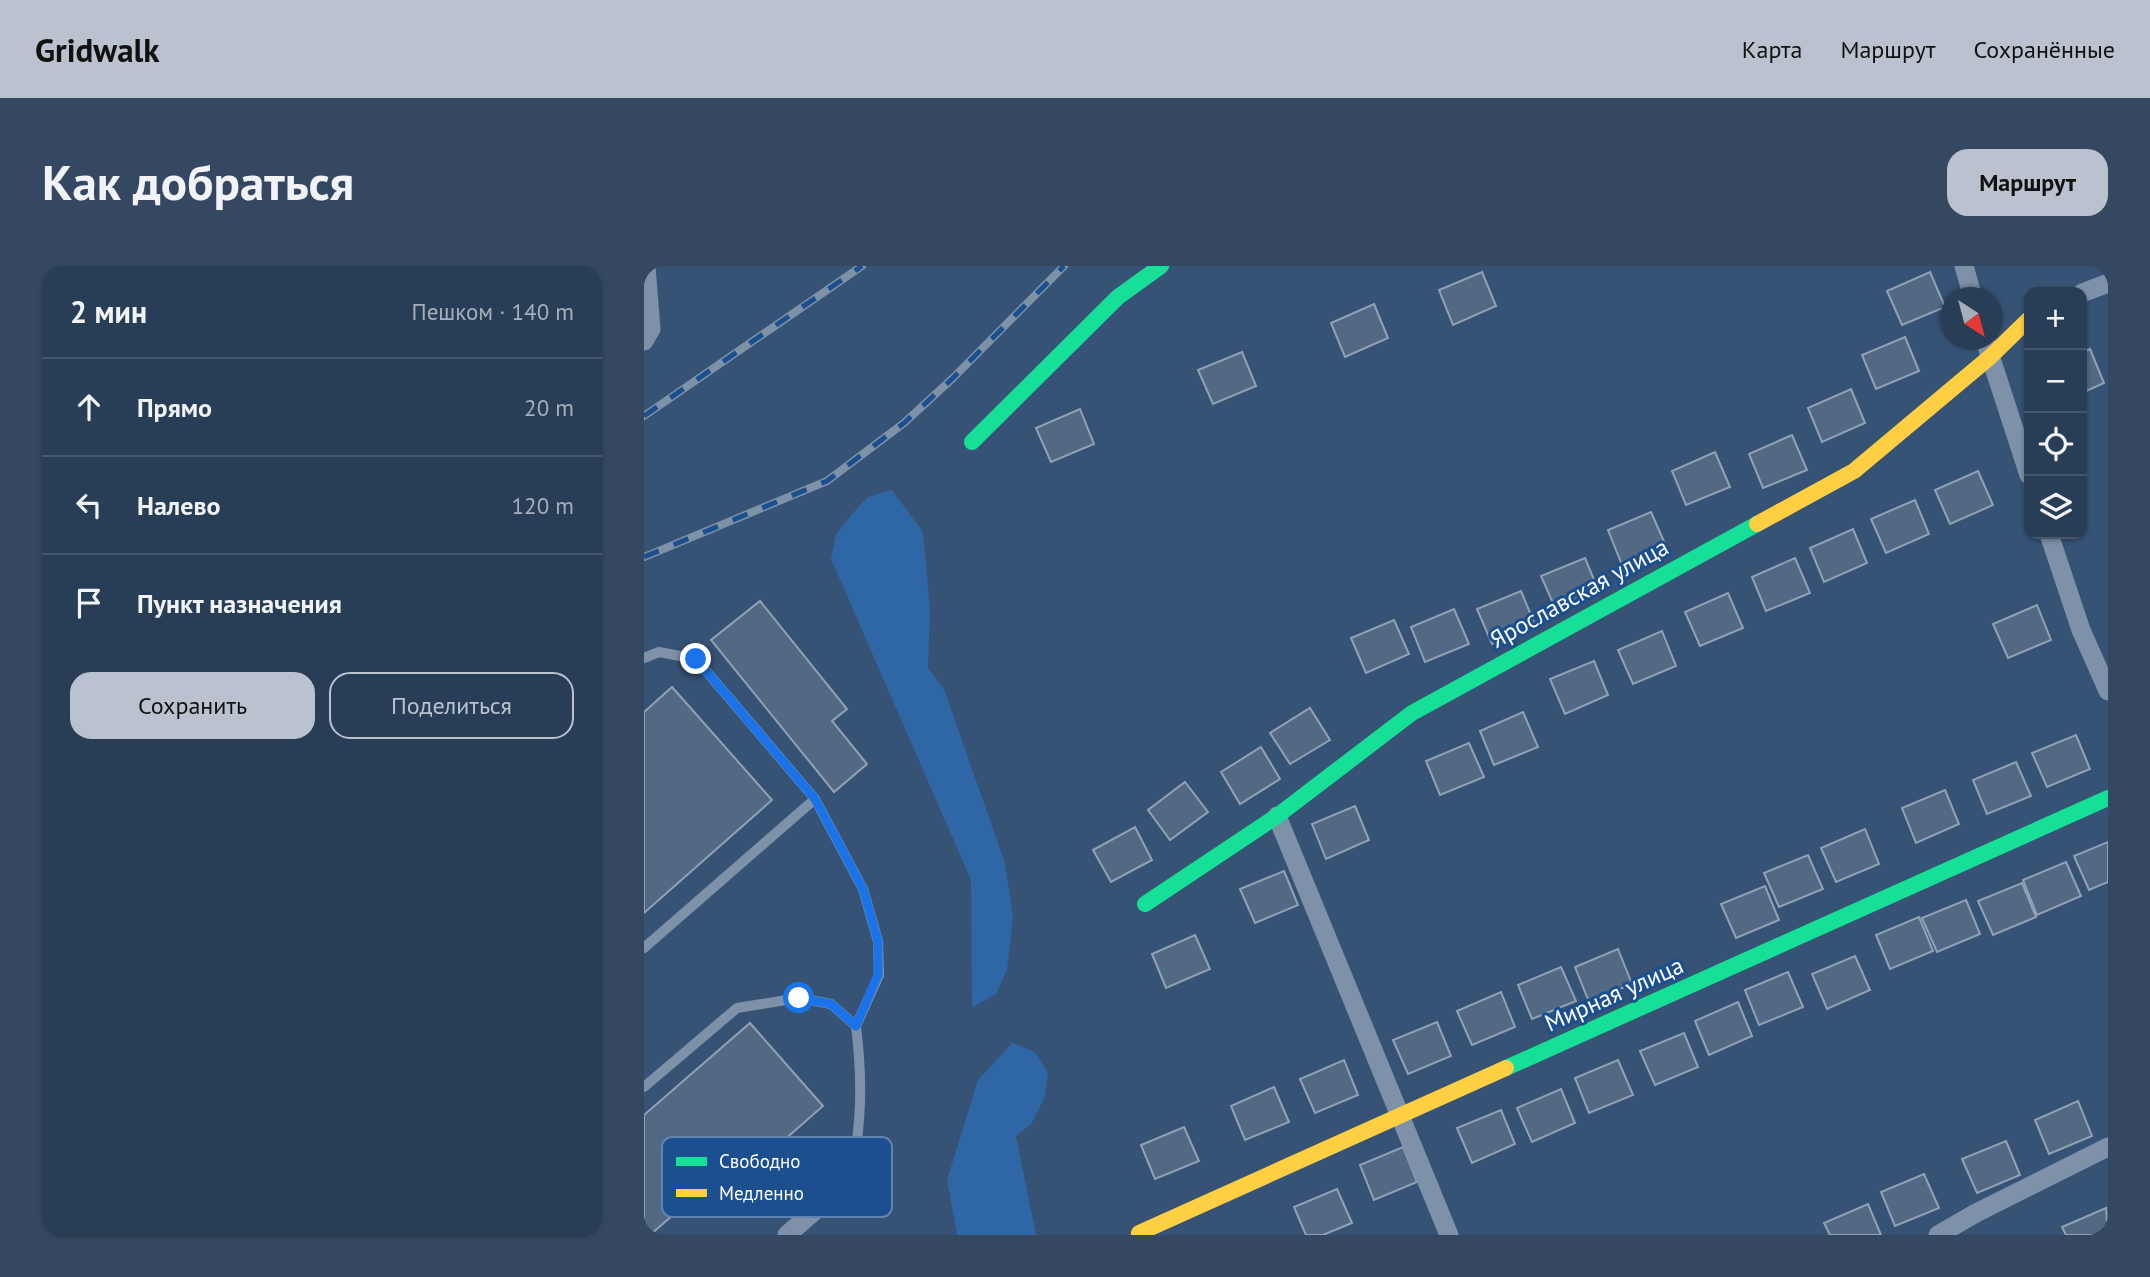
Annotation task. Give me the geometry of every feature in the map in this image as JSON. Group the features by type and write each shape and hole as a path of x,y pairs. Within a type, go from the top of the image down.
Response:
{"street":[{"path":"646,266 647,335"},
{"path":"972,442 1118,297 1161,266"},
{"path":"1964,266 1970,287"},
{"path":"2087,291 2108,283"},
{"name":"Ярославская улица","path":"2003,337 2024,322"},
{"name":"Ярославская улица","path":"1145,904 1277,816 1412,713 1854,471 1985,350"},
{"path":"1988,350 2024,460"},
{"path":"2051,539 2081,630 2108,691"},
{"name":"Мирная улица","path":"1139,1233 2108,798"},
{"path":"1277,816 1449,1235"},
{"path":"1938,1235 2108,1147"},
{"path":"787,1235 808,1217"}],"lane":[{"path":"644,658 659,652 696,659 815,799 863,889 878,941 878,975 856,1026 862,1088 859,1137"},
{"path":"644,948 815,799"},
{"path":"644,1087 737,1008 799,998 831,1004 856,1026"}],"shaded area":[{"path":"892,490 923,532 930,609 928,668 944,689 1005,863 1013,917 1007,970 996,994 972,1008 971,880 831,559 836,534 852,514 868,497"},
{"path":"1012,1043 1035,1052 1048,1073 1045,1097 1032,1123 1016,1136 1036,1235 957,1235 947,1180 978,1080"}],"building":[{"path":"1482,272 1496,306 1453,325 1439,290"},
{"path":"1930,272 1940,295 1940,309 1902,325 1887,291"},
{"path":"1374,304 1388,338 1345,357 1331,323"},
{"path":"1905,337 1919,371 1876,389 1862,355"},
{"path":"2090,349 2104,383 2087,391 2087,350"},
{"path":"1242,352 1256,386 1213,404 1198,370"},
{"path":"1851,389 1865,423 1822,442 1808,408"},
{"path":"1080,409 1094,444 1051,462 1036,428"},
{"path":"1792,435 1807,470 1763,488 1749,454"},
{"path":"1715,452 1730,487 1686,505 1672,471"},
{"path":"1978,471 1993,505 1950,524 1935,490"},
{"path":"1915,500 1929,534 1886,553 1871,519"},
{"path":"1651,512 1666,546 1622,565 1608,530"},
{"path":"1853,529 1867,563 1824,582 1810,548"},
{"path":"1585,558 1599,592 1556,610 1541,576"},
{"path":"1795,558 1810,593 1766,611 1752,577"},
{"path":"1521,591 1535,625 1492,644 1477,609"},
{"path":"1728,593 1743,628 1700,646 1685,612"},
{"path":"760,601 847,709 832,721 867,764 834,792 711,640"},
{"path":"2037,605 2051,640 2008,658 1993,624"},
{"path":"1454,609 1469,644 1425,662 1411,627"},
{"path":"1394,620 1409,654 1366,673 1351,638"},
{"path":"1662,631 1676,666 1633,684 1618,650"},
{"path":"1594,661 1608,695 1565,714 1550,679"},
{"path":"672,687 772,800 644,913 644,712"},
{"path":"1310,708 1330,740 1290,764 1270,733"},
{"path":"1523,712 1538,747 1494,765 1480,731"},
{"path":"2076,735 2090,769 2047,787 2032,753"},
{"path":"1469,743 1484,777 1440,795 1426,761"},
{"path":"1261,747 1280,779 1240,804 1221,772"},
{"path":"2016,762 2031,796 1987,814 1973,780"},
{"path":"1185,782 1208,812 1170,840 1148,810"},
{"path":"1945,790 1959,824 1916,843 1902,808"},
{"path":"1355,806 1369,840 1326,859 1312,824"},
{"path":"1135,827 1152,860 1111,882 1093,850"},
{"path":"1865,829 1879,864 1836,882 1821,848"},
{"path":"2108,842 2108,882 2089,890 2074,856"},
{"path":"1808,855 1823,889 1779,907 1764,873"},
{"path":"2066,862 2081,896 2037,915 2023,880"},
{"path":"1284,871 1298,905 1255,923 1240,889"},
{"path":"2022,883 2036,917 1993,935 1978,901"},
{"path":"1765,886 1779,920 1736,938 1721,904"},
{"path":"1966,900 1980,934 1937,952 1922,918"},
{"path":"1919,917 1933,951 1890,969 1876,935"},
{"path":"1195,935 1210,969 1166,988 1152,954"},
{"path":"1618,949 1632,984 1589,1002 1575,967"},
{"path":"1855,956 1870,990 1827,1009 1812,974"},
{"path":"1561,967 1576,1001 1532,1019 1518,985"},
{"path":"1788,972 1803,1007 1759,1025 1745,990"},
{"path":"1501,992 1515,1027 1472,1045 1457,1011"},
{"path":"1738,1002 1752,1036 1709,1055 1695,1021"},
{"path":"1437,1022 1451,1056 1408,1074 1393,1040"},
{"path":"750,1023 823,1106 788,1137 662,1137 662,1217 671,1217 650,1235 644,1235 644,1115"},
{"path":"1684,1033 1698,1067 1655,1085 1640,1051"},
{"path":"1344,1060 1358,1095 1315,1113 1300,1079"},
{"path":"1618,1060 1633,1095 1589,1113 1575,1078"},
{"path":"1274,1087 1289,1122 1245,1140 1231,1106"},
{"path":"1561,1089 1575,1123 1532,1142 1517,1108"},
{"path":"2078,1101 2092,1136 2049,1154 2035,1120"},
{"path":"1501,1110 1515,1144 1472,1163 1457,1128"},
{"path":"1184,1127 1199,1161 1155,1179 1141,1145"},
{"path":"2006,1141 2020,1175 1977,1193 1962,1159"},
{"path":"1403,1147 1417,1182 1374,1200 1360,1165"},
{"path":"1924,1174 1939,1208 1895,1226 1881,1192"},
{"path":"1337,1189 1352,1223 1323,1235 1306,1235 1294,1207"},
{"path":"1868,1204 1881,1235 1830,1235 1824,1223"},
{"path":"2106,1208 2108,1235 2066,1235 2062,1227"}],"railway":[{"path":"644,416 862,266"},
{"path":"644,557 827,481 904,423 953,378 1064,266"}],"traffic: fast":[{"path":"972,442 1118,297 1161,266"},
{"path":"1145,904 1277,816 1412,713 1757,524"},
{"path":"1506,1068 2108,798"}],"traffic: slow":[{"path":"1757,524 1854,471 1990,357 2024,324"},
{"path":"1139,1233 1506,1068"}],"route":[{"path":"696,659 815,799 863,889 878,941 878,975 856,1026 831,1004 799,998"}]}
